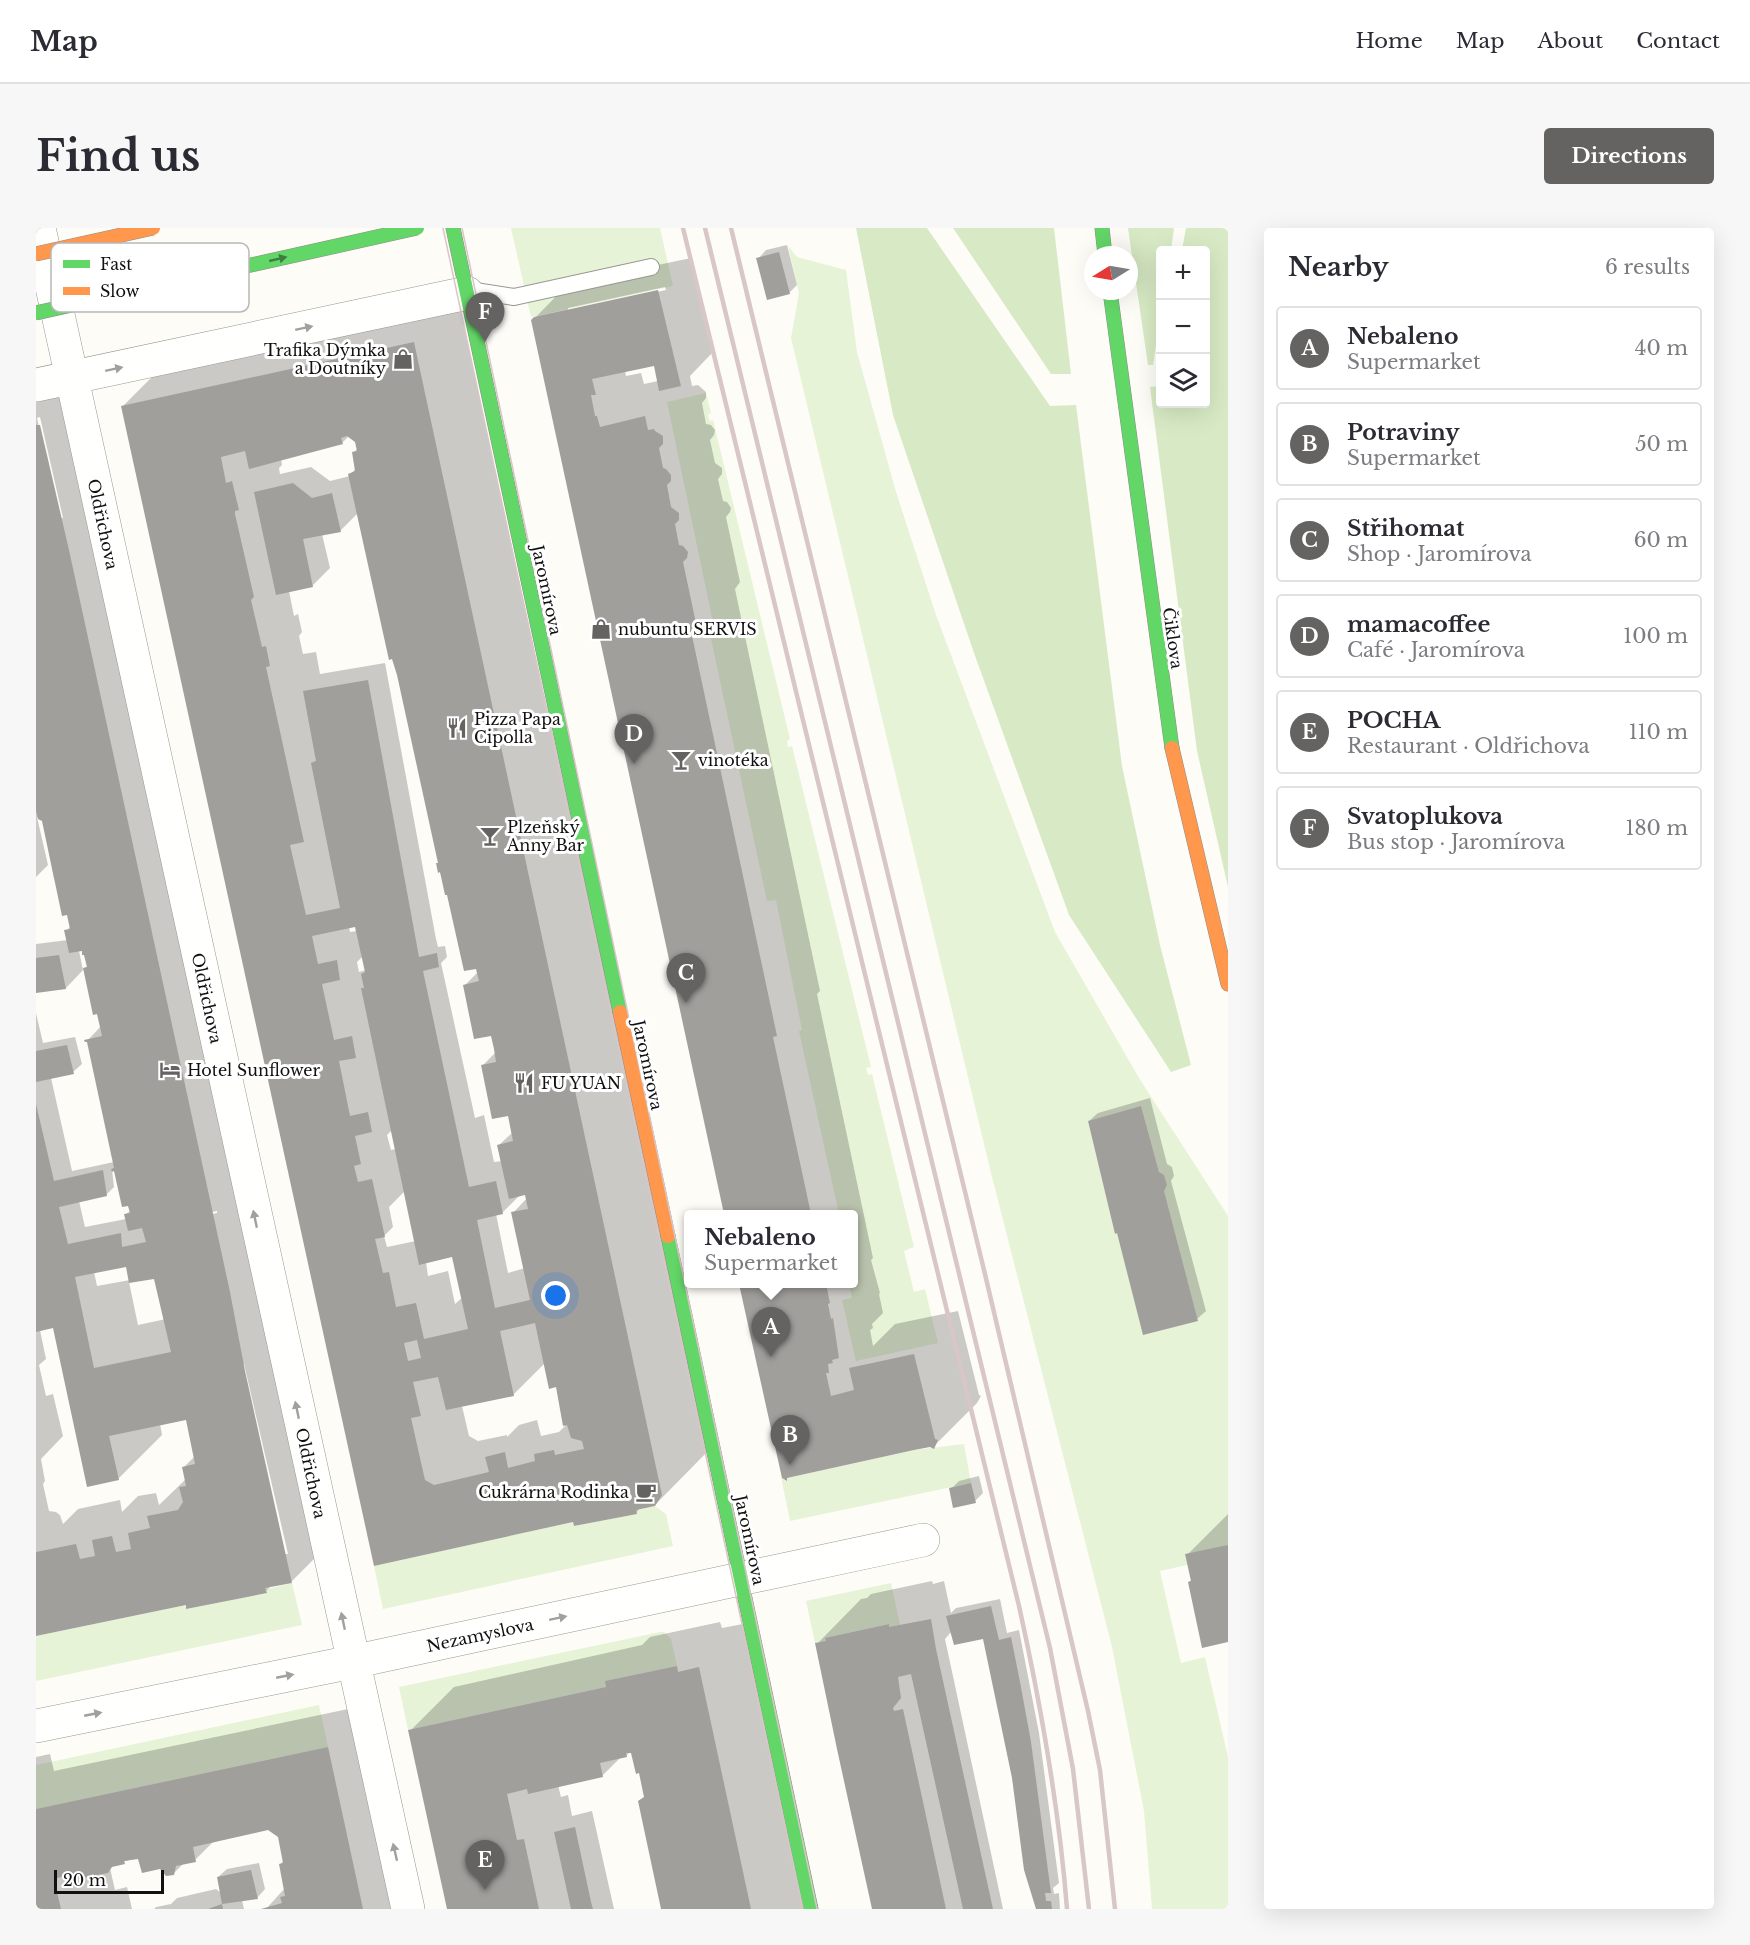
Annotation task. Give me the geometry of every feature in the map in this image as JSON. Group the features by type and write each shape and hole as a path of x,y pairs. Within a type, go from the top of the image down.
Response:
{"main road":[{"path":"86,243 153,228"},
{"path":"249,265 417,228"},
{"name":"Jaromírova","path":"453,228 811,1909"},
{"path":"1102,228 1104,246"},
{"path":"36,254 51,251"},
{"name":"Čiklova","path":"1111,300 1173,754 1228,984"},
{"path":"36,313 51,310"}],"street":[{"name":"Oldřichova","path":"39,228 51,284"},
{"path":"36,385 467,292"},
{"name":"Oldřichova","path":"57,312 408,1909"},
{"name":"Nezamyslova","path":"36,1726 352,1662 923,1540"}],"lane":[{"path":"467,292 475,291 514,297 651,267"}],"green space":[{"path":"511,228 660,228 673,286 531,317"},
{"path":"856,228 927,228 1050,406 1076,405 1122,766 1160,945 1191,1065 1171,1072 1069,915 974,653 893,415"},
{"path":"953,228 1054,228 1071,374 1051,374"},
{"path":"1128,228 1174,228 1172,246 1156,246 1156,345 1153,365 1148,365 1138,296 1138,246 1131,246"},
{"path":"1186,228 1228,228 1228,887 1197,751 1150,387 1156,386 1156,408 1210,408 1210,246 1183,246"},
{"path":"788,246 797,257 846,270 857,352 896,492 936,615 1055,932 1139,1078 1228,1216 1228,1545 1187,1565 1160,1571 1181,1663 1205,1657 1228,1757 1228,1909 1152,1909 1144,1811 1112,1647 990,1169 791,338 799,293","holes":["1141,1106 1159,1172 1164,1175 1167,1185 1164,1191 1198,1321 1117,1233 1115,1234 1088,1121"]},
{"path":"706,393 711,413 708,415 710,421 713,420 790,739 787,741 788,747 792,746 871,1067 866,1068 868,1075 872,1074 914,1247 904,1251 914,1292 925,1289 938,1343 856,1361 842,1300 852,1298 850,1288 858,1288 858,1210 838,1210 799,1031 802,1030 776,900 767,901 709,629 714,627 667,402"},
{"path":"964,1444 971,1483 790,1521 781,1477 786,1481 787,1478 914,1450"},
{"path":"655,1506 666,1514 673,1546 383,1609 374,1566 573,1522 574,1526 636,1514 636,1510"},
{"path":"292,1583 302,1625 36,1681 36,1636 186,1605 186,1609"},
{"path":"891,1583 900,1625 889,1627 888,1624 825,1638 826,1641 815,1643 806,1601"},
{"path":"664,1632 671,1639 677,1666 605,1681 606,1687 408,1730 399,1687"},
{"path":"319,1705 328,1747 36,1809 36,1765"}],"building":[{"path":"779,252 790,294 767,300 756,258"},
{"path":"658,290 681,386 659,391 654,366 592,379 596,395 591,395 595,416 597,416 600,427 645,416 648,430 654,429 663,436 663,444 659,448 663,468 671,475 671,481 667,485 671,507 679,513 679,520 675,524 679,545 688,552 683,562 697,628 691,631 777,1036 773,1037 810,1210 723,1210 531,320 534,317"},
{"path":"414,342 662,1495 655,1506 636,1510 637,1514 574,1526 573,1522 374,1566 121,406","holes":["347,436 355,442 357,451 352,452 355,471 348,474 389,660 392,659 397,675 438,863 436,863 438,873 440,872 445,895 447,895 464,971 476,969 479,981 463,985 474,1039 491,1036 494,1049 496,1062 481,1065 492,1119 508,1116 513,1141 497,1145 509,1199 525,1195 528,1209 511,1212 530,1300 495,1308 477,1220 503,1214 496,1181 469,1187 423,971 439,967 437,953 419,957 368,680 303,691 316,761 311,763 340,908 306,915 290,845 304,842 266,667 270,666 266,646 262,647 251,600 254,597 235,514 235,511 239,510 232,481 226,483 221,457 245,451 249,469 343,444 341,438","355,927 365,972 361,974 364,988 361,988 419,1265 452,1257 468,1329 424,1339 416,1303 396,1307 389,1272 383,1273 375,1239 385,1237 372,1179 358,1182 354,1166 361,1164 355,1136 372,1132 368,1112 350,1116 339,1061 356,1058 352,1036 334,1040 322,984 340,980 337,960 318,964 312,936","535,1323 549,1389 556,1387 563,1426 567,1425 571,1438 582,1441 584,1449 555,1455 554,1450 534,1454 535,1461 508,1468 505,1452 485,1457 489,1472 434,1485 425,1480 411,1418 421,1416 413,1382 438,1377 446,1410 514,1396 500,1331","417,1340 421,1358 408,1361 404,1343"]},
{"path":"36,425 40,425 292,1583 265,1588 267,1593 186,1609 186,1605 36,1636 36,1552 76,1544 80,1559 95,1556 92,1540 112,1536 116,1552 131,1549 128,1533 150,1528 147,1516 178,1510 183,1502 179,1487 186,1486 182,1467 195,1464 186,1420 109,1436 119,1480 87,1487 53,1328 36,1332 36,1104 54,1181 103,1170 107,1196 59,1207 68,1244 121,1233 122,1247 146,1242 142,1228 128,1231 124,1214 130,1213 128,1206 122,1207 114,1171 112,1172 111,1169 114,1168 87,1042 84,1040 102,1036 97,1014 93,1015 83,968 87,967 84,955 82,951 69,953 64,930 70,929 67,915 62,916 42,821 38,819 36,811","holes":["126,1267 129,1283 154,1279 171,1352 94,1368 75,1277"]},
{"path":"293,483 312,498 332,493 341,532 303,539 313,587 276,595 254,492"},
{"path":"59,955 66,989 36,993 36,958"},
{"path":"67,1045 74,1074 36,1082 36,1051"},
{"path":"1141,1106 1159,1172 1164,1175 1167,1185 1164,1191 1198,1321 1143,1335 1117,1233 1115,1234 1088,1121"},
{"path":"740,1288 827,1288 839,1358 828,1364 829,1373 826,1373 831,1396 854,1390 849,1368 914,1354 935,1439 938,1440 934,1449 930,1447 914,1450 787,1478 787,1481 782,1478"},
{"path":"971,1483 976,1503 953,1508 949,1488"},
{"path":"1228,1545 1228,1642 1202,1648 1188,1582 1191,1581 1185,1554"},
{"path":"991,1606 999,1640 1011,1637 1031,1742 1051,1893 1045,1893 1046,1901 1051,1901 1052,1909 1036,1909 1024,1870 1012,1778 983,1639 954,1645 946,1616"},
{"path":"931,1619 993,1909 963,1909 911,1674 898,1677 901,1698 893,1708 894,1711 903,1709 946,1909 872,1909 837,1749 815,1643 826,1641 825,1638 889,1624 889,1627"},
{"path":"677,1666 678,1672 699,1667 751,1909 661,1909 638,1801 644,1797 639,1773 636,1774 631,1753 626,1753 627,1757 600,1763 603,1777 528,1794 527,1789 507,1794 517,1840 524,1839 539,1909 447,1909 408,1730 606,1687 605,1681"},
{"path":"328,1747 363,1909 261,1909 282,1903 280,1897 285,1896 279,1864 283,1863 278,1837 268,1830 193,1847 196,1862 176,1866 174,1875 166,1876 160,1869 142,1873 138,1859 124,1861 125,1864 112,1867 108,1873 81,1878 76,1874 65,1877 64,1874 54,1879 61,1909 36,1909 36,1809"},
{"path":"575,1827 593,1909 571,1909 554,1832"},
{"path":"251,1870 258,1899 222,1904 217,1877"},
{"path":"222,1904 223,1909 208,1909"}],"tram line":[{"path":"443,228 803,1909"},
{"path":"462,228 684,1279"},
{"path":"686,1288 817,1909"}],"railway":[{"path":"683,228 1019,1606 1048,1756 1067,1909"},
{"path":"705,228 1050,1648 1073,1769 1089,1909"},
{"path":"731,228 984,1270 1088,1711 1100,1770 1115,1909"}],"traffic: fast":[{"path":"249,265 417,228"},
{"path":"453,228 620,1012"},
{"path":"1102,228 1104,246"},
{"path":"1111,300 1172,748"},
{"path":"36,313 51,310"},
{"path":"668,1236 811,1909"}],"traffic: slow":[{"path":"86,243 153,228"},
{"path":"36,254 51,251"},
{"path":"1172,748 1228,984"},
{"path":"620,1012 668,1236"}],"place":[{"name":"Svatoplukova","path":"485,342"},
{"name":"Trafika Dýmka a Doutníky","path":"403,359"},
{"name":"nubuntu SERVIS","path":"601,629"},
{"name":"Pizza Papa Cipolla","path":"457,728"},
{"name":"vinotéka","path":"681,760"},
{"name":"mamacoffee","path":"634,764"},
{"name":"Plzeňský Anny Bar","path":"490,836"},
{"name":"Střihomat","path":"686,1003"},
{"name":"Hotel Sunflower","path":"170,1070"},
{"name":"FU YUAN","path":"524,1083"},
{"name":"Nebaleno","path":"771,1357"},
{"name":"Potraviny","path":"790,1465"},
{"name":"Cukrárna Rodinka","path":"646,1492"},
{"name":"POCHA","path":"485,1890"}]}
